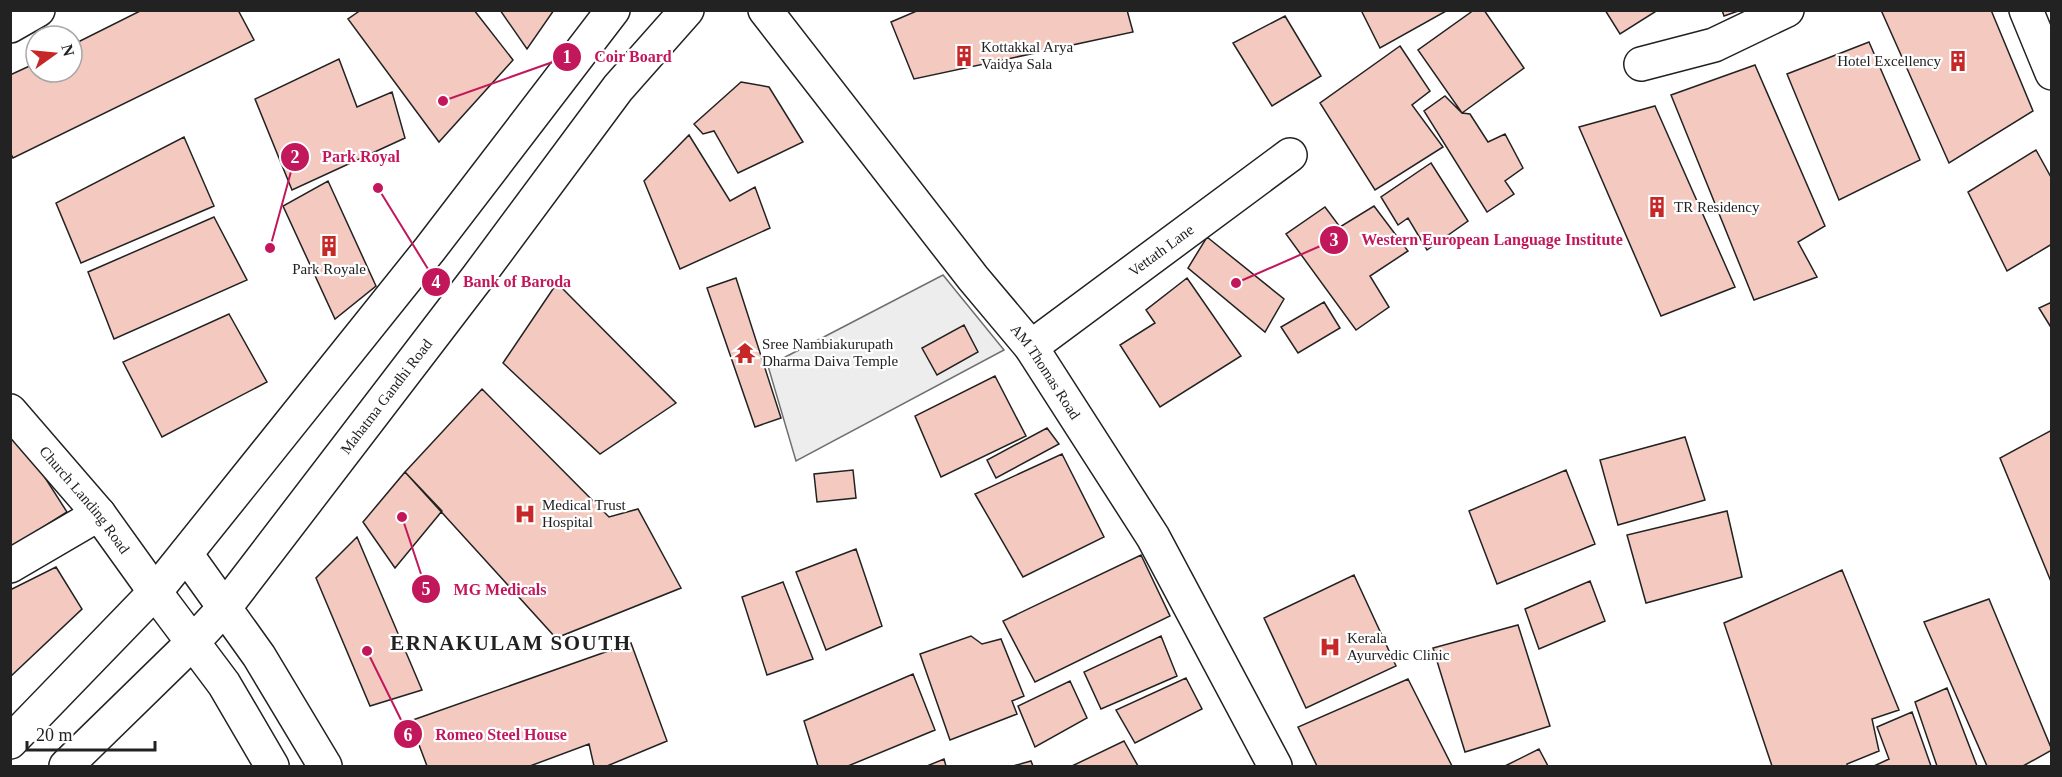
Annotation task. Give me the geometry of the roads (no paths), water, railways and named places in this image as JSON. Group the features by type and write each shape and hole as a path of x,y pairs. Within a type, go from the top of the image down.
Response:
{"main road":[{"path":"10,26 38,10"},
{"path":"10,742 155,592 430,249 613,10"},
{"name":"Mahatma Gandhi Road","path":"66,766 192,643 225,606 477,278 618,88 687,10"},
{"name":"AM Thomas Road","path":"765,10 973,278 1031,347 1153,537 1187,605 1275,766"},
{"path":"1641,64 1714,45 1787,10"},
{"path":"2026,10 2052,73"},
{"name":"Vettath Lane","path":"1031,347 1290,155"},
{"name":"Church Landing Road","path":"10,411 99,514 224,684 272,766"},
{"path":"10,566 99,514"},
{"path":"186,554 225,606 325,766"}],"place":[{"name":"Kottakkal Arya Vaidya Sala","path":"964,56"},
{"name":"Hotel Excellency","path":"1958,61"},
{"name":"Coir Board","path":"443,101"},
{"name":"Bank of Baroda","path":"378,188"},
{"name":"TR Residency","path":"1657,207"},
{"name":"Park Royale","path":"329,246"},
{"name":"Park Royal","path":"270,248"},
{"name":"Western European Language Institute","path":"1236,283"},
{"name":"Sree Nambiakurupath Dharma Daiva Temple","path":"745,353"},
{"name":"Medical Trust Hospital","path":"525,514"},
{"name":"MG Medicals","path":"402,517"},
{"name":"Kerala Ayurvedic Clinic","path":"1330,647"},
{"name":"Romeo Steel House","path":"367,651"}],"district":[{"name":"ERNAKULAM SOUTH","path":"511,643"}]}
